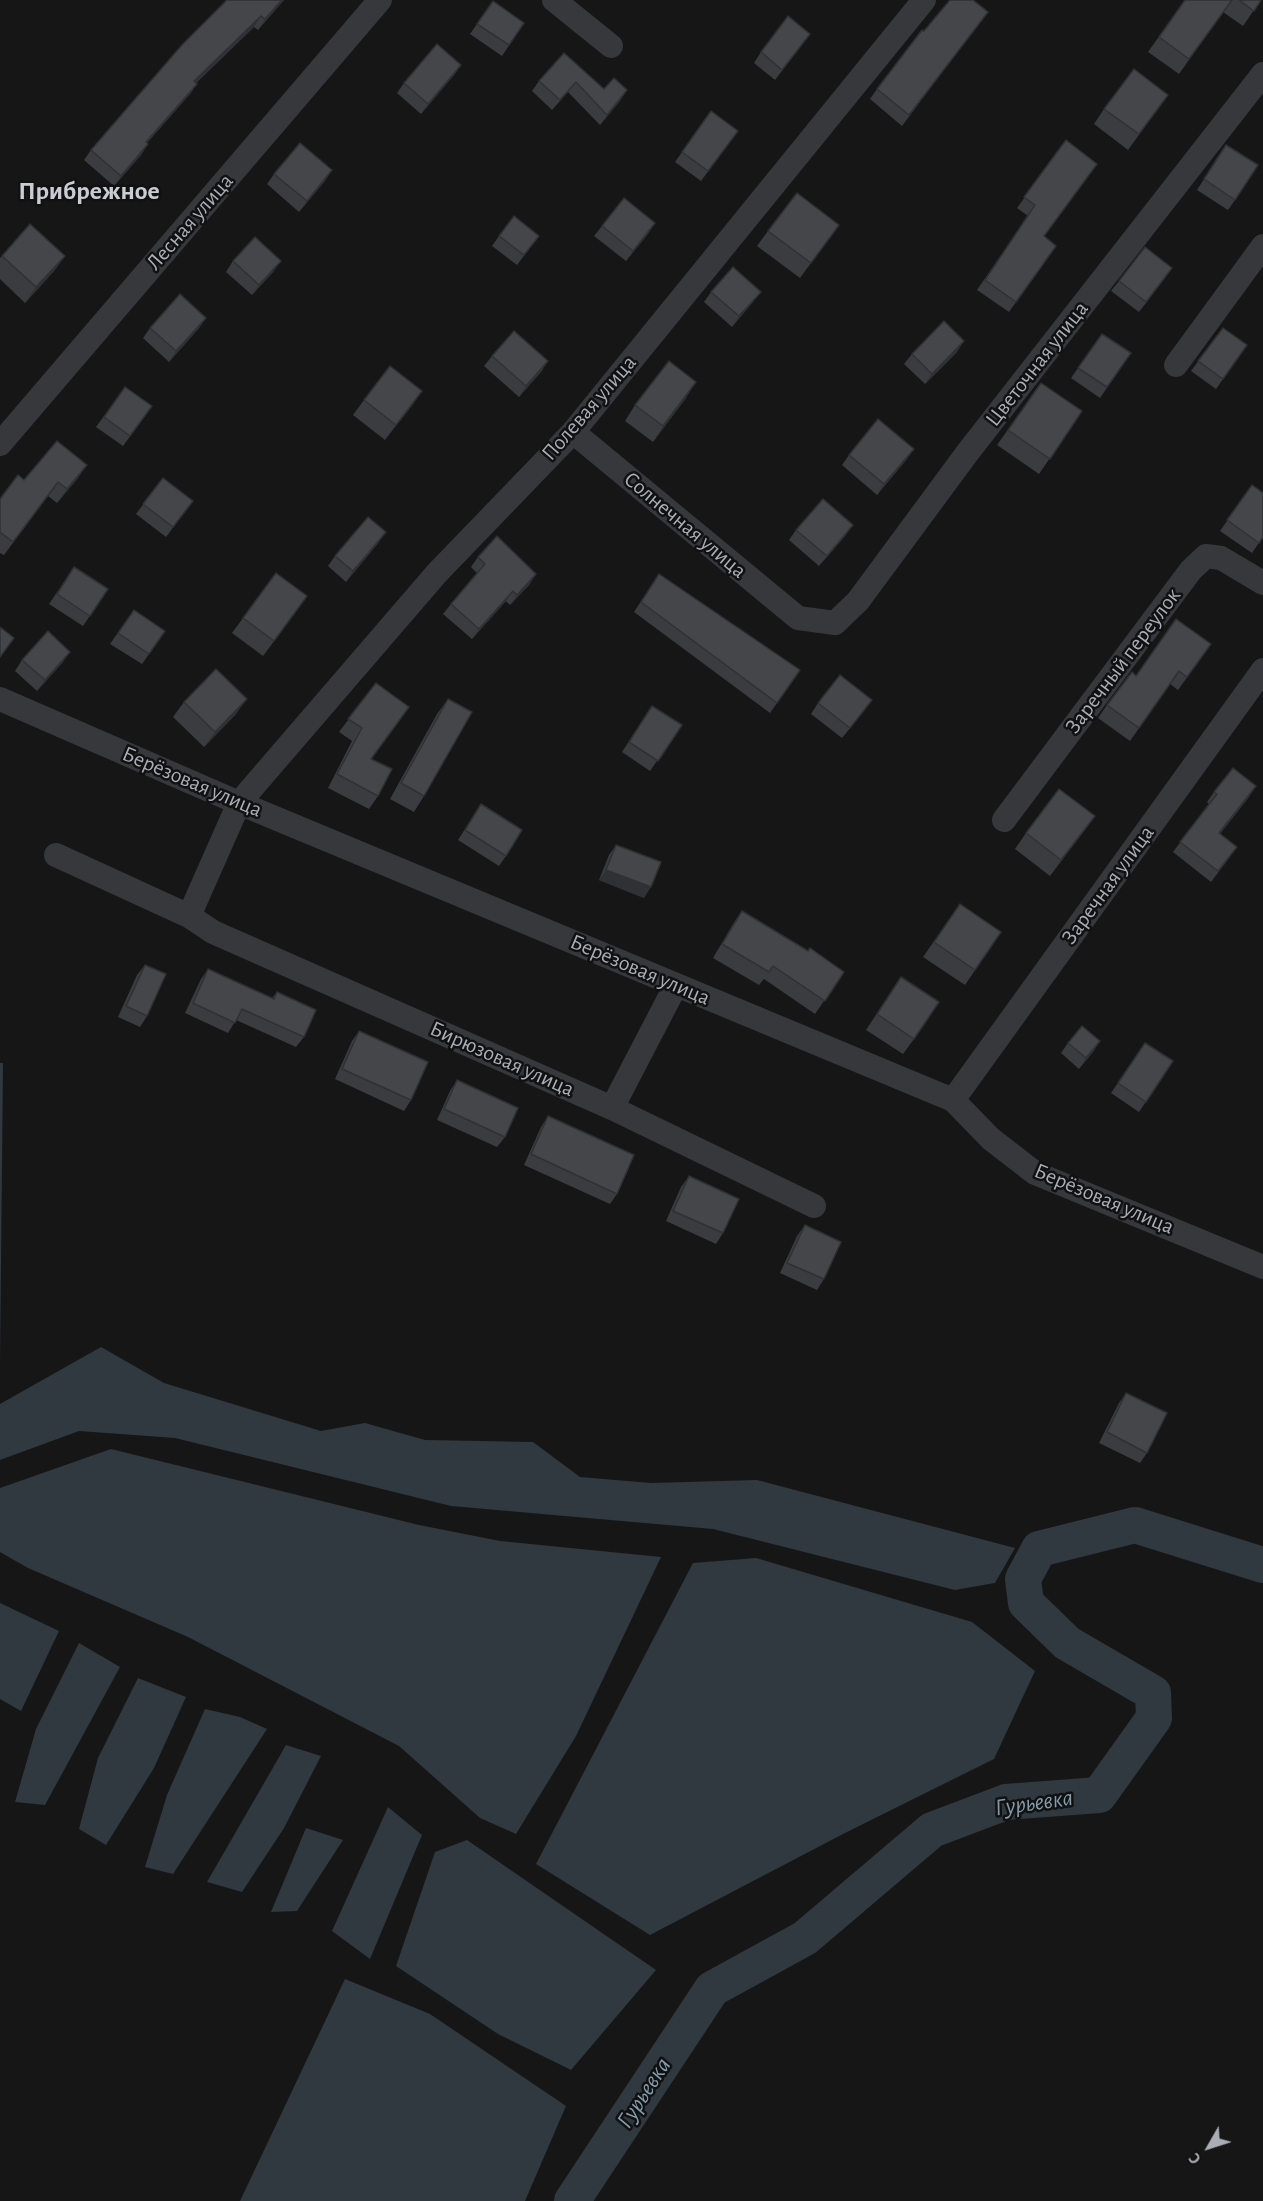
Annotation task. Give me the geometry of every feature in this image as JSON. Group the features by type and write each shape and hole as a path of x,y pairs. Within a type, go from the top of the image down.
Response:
{"street":[{"name":"Лесная улица","path":"0,444 380,0"},
{"path":"554,0 611,46"},
{"name":"Полевая улица","path":"239,803 436,573 573,432 924,0"},
{"name":"Цветочная улица","path":"798,618 835,623 858,601 968,452 1263,74"},
{"path":"1176,365 1263,246"},
{"name":"Солнечная улица","path":"573,432 798,618"},
{"name":"Заречный переулок","path":"1004,820 1191,570 1206,556 1221,558 1263,583"},
{"name":"Заречная улица","path":"953,1100 1263,670"},
{"name":"Берёзовая улица","path":"0,699 239,803 953,1100 992,1139 1035,1173 1263,1267"},
{"path":"189,916 239,803"},
{"name":"Бирюзовая улица","path":"56,855 189,916 213,932 612,1108 814,1206"},
{"path":"612,1108 676,985"}],"shaded area":[{"path":"0,1063 3,1063 0,1364"},
{"path":"101,1347 164,1383 321,1431 365,1423 425,1440 533,1442 580,1477 651,1483 757,1480 1015,1548 995,1583 955,1590 713,1529 451,1506 175,1438 79,1431 0,1460 0,1404"},
{"path":"111,1449 419,1525 500,1541 661,1557 576,1736 516,1834 480,1818 399,1746 188,1637 28,1568 0,1552 0,1488"},
{"path":"756,1558 972,1622 1035,1671 994,1759 843,1834 650,1935 536,1864 693,1563"},
{"path":"0,1603 59,1631 21,1711 0,1699"},
{"path":"79,1643 120,1667 45,1805 15,1802 36,1729"},
{"path":"138,1678 186,1697 154,1768 106,1845 79,1829 98,1758"},
{"path":"205,1709 240,1717 267,1729 173,1874 145,1867 167,1795"},
{"path":"286,1745 321,1756 284,1828 242,1892 207,1882"},
{"path":"388,1807 422,1835 370,1959 332,1931"},
{"path":"306,1828 343,1840 297,1911 271,1912"},
{"path":"467,1840 656,1970 571,2070 498,2034 396,1966 435,1852"},
{"path":"345,1979 430,2014 566,2106 525,2201 240,2201"}],"building":[{"path":"227,0 282,0 265,19 261,16 194,81 197,84 146,142 148,144 121,176 91,150 182,45"},
{"path":"950,0 973,0 988,12 909,115 877,89 922,30 924,31"},
{"path":"1185,0 1232,0 1189,59 1159,37"},
{"path":"1239,0 1261,0 1254,11"},
{"path":"493,1 524,23 509,45 477,24"},
{"path":"788,16 810,34 782,70 761,52"},
{"path":"437,44 461,65 428,104 404,83"},
{"path":"564,53 604,89 614,78 627,90 607,115 576,82 560,100 539,81"},
{"path":"1134,69 1168,95 1139,134 1104,109"},
{"path":"711,111 738,131 708,171 682,152"},
{"path":"1066,140 1097,164 1044,236 1056,246 1016,302 985,280 1035,205 1024,197"},
{"path":"300,143 332,170 307,201 274,174"},
{"path":"1226,145 1258,165 1235,200 1204,179"},
{"path":"797,193 839,225 811,263 768,231"},
{"path":"624,198 655,223 633,251 602,226"},
{"path":"514,216 539,236 524,255 499,236"},
{"path":"30,224 65,256 36,287 2,256"},
{"path":"255,237 281,261 259,285 233,261"},
{"path":"1145,247 1172,268 1146,302 1119,281"},
{"path":"733,267 761,292 739,316 711,292"},
{"path":"180,294 206,318 176,351 150,328"},
{"path":"944,321 964,341 932,374 912,354"},
{"path":"1223,328 1247,345 1223,379 1198,361"},
{"path":"514,331 548,361 526,386 492,356"},
{"path":"1102,334 1131,353 1107,387 1078,368"},
{"path":"669,361 696,382 663,426 635,405"},
{"path":"390,366 422,391 396,425 364,400"},
{"path":"1041,383 1082,411 1050,459 1008,430"},
{"path":"125,387 152,406 130,436 104,417"},
{"path":"878,419 914,449 884,484 849,455"},
{"path":"57,441 87,465 67,489 58,482 13,542 0,532 0,499 18,475 24,480"},
{"path":"163,478 193,501 173,527 143,504"},
{"path":"1252,485 1263,493 1263,537 1259,543 1227,520"},
{"path":"823,499 853,525 827,556 796,530"},
{"path":"368,517 386,532 353,571 335,556"},
{"path":"497,536 536,574 517,595 513,591 479,629 451,604 485,564 478,557"},
{"path":"74,567 108,589 90,616 57,594"},
{"path":"276,573 307,596 274,641 243,618"},
{"path":"659,574 800,670 777,703 641,602"},
{"path":"134,610 165,631 149,654 118,633"},
{"path":"1176,619 1211,644 1187,677 1179,671 1139,728 1107,705 1132,672 1136,676"},
{"path":"0,627 14,638 0,657"},
{"path":"48,631 70,652 45,680 22,660"},
{"path":"216,669 247,699 215,732 184,702"},
{"path":"840,675 872,700 850,728 818,703"},
{"path":"376,683 409,707 371,759 392,769 378,796 337,774 362,728 348,719"},
{"path":"448,699 472,712 424,796 401,783"},
{"path":"652,706 682,725 658,761 629,742"},
{"path":"1233,768 1256,786 1219,833 1237,847 1218,871 1180,842 1217,794 1214,792"},
{"path":"1059,789 1095,816 1061,860 1026,833"},
{"path":"481,804 522,830 506,856 465,830"},
{"path":"616,845 661,862 651,887 606,870"},
{"path":"960,904 1001,932 975,970 934,942"},
{"path":"742,911 808,951 810,948 844,972 825,1001 773,966 769,972 722,944"},
{"path":"145,965 166,974 147,1016 126,1006"},
{"path":"208,969 274,999 277,992 316,1010 304,1037 242,1009 235,1023 193,1003"},
{"path":"901,977 939,1002 914,1039 877,1014"},
{"path":"1082,1026 1100,1041 1086,1058 1068,1043"},
{"path":"359,1031 428,1062 411,1100 342,1069"},
{"path":"1145,1043 1173,1061 1146,1102 1118,1083"},
{"path":"457,1080 518,1108 505,1137 444,1109"},
{"path":"548,1116 634,1155 617,1194 531,1154"},
{"path":"689,1176 739,1199 723,1233 673,1211"},
{"path":"805,1225 841,1242 824,1279 787,1263"},
{"path":"1126,1393 1167,1413 1147,1453 1107,1432"}],"waterway":[{"name":"Гурьевка","path":"572,2201 712,1989 805,1938 932,1830 1006,1802 1099,1795 1154,1718 1153,1693 1067,1643 1026,1603 1023,1579 1039,1549 1135,1525 1263,1565"}],"district":[{"name":"Прибрежное","path":"89,191"}]}
